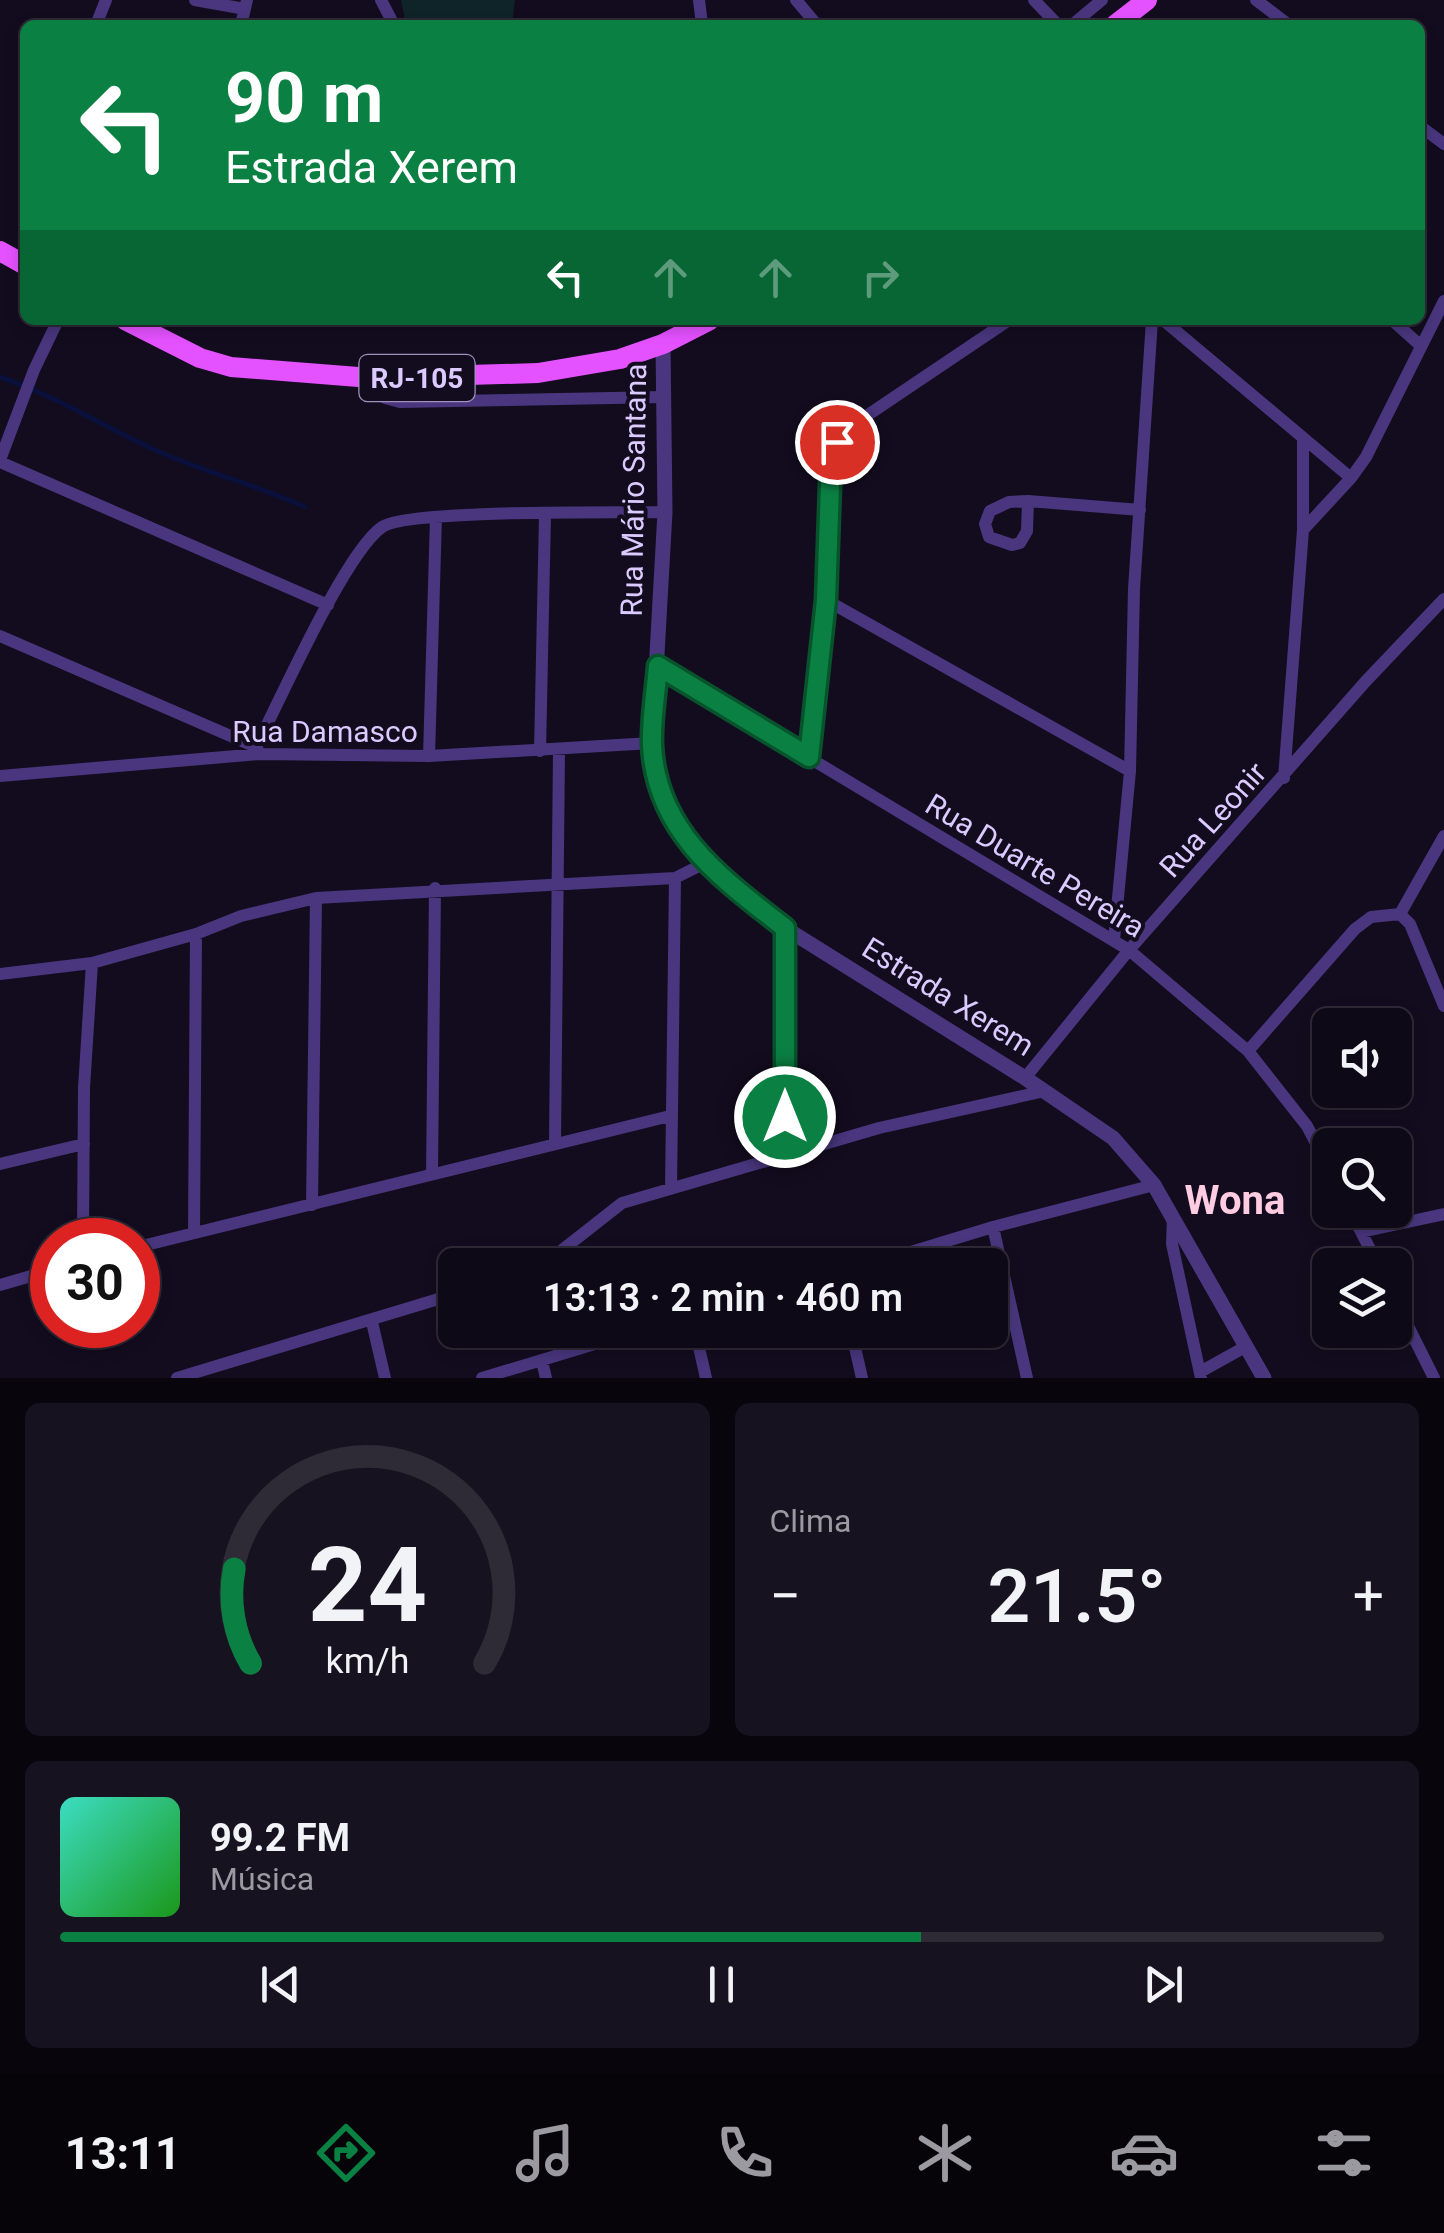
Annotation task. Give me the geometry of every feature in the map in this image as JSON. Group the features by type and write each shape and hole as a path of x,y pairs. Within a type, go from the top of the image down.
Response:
{"main road":[{"name":"RJ-105","path":"135,325 200,358 231,368 370,378 538,373 620,359 700,325"}],"street":[{"path":"195,0 246,4"},
{"path":"796,0 813,20"},
{"path":"1034,0 1053,20"},
{"path":"1078,20 1102,0"},
{"path":"1256,0 1282,20"},
{"path":"1302,530 1351,478 1444,301"},
{"path":"56,325 24,393 0,461 328,605"},
{"path":"809,757 826,600 831,457 844,431 1002,325"},
{"path":"1114,940 1130,770 1152,325"},
{"path":"1169,325 1303,442 1351,478"},
{"path":"1398,325 1421,346"},
{"name":"Rua Mário Santana","path":"663,344 665,512 652,743 658,781 670,816 705,863"},
{"path":"370,378 385,398 400,402 664,397"},
{"path":"1284,779 1302,530 1303,442"},
{"path":"1028,502 1140,510"},
{"path":"0,636 258,750 328,605 363,545 378,530 398,520 436,517 665,512"},
{"path":"540,751 544,515"},
{"path":"429,756 436,517"},
{"path":"826,600 1130,770"},
{"name":"Rua Leonir","path":"1025,1078 1130,950 1366,681 1444,600"},
{"name":"Rua Duarte Pereira","path":"658,666 1130,950 1248,1052 1312,1136"},
{"name":"Rua Damasco","path":"0,776 258,750 429,756 652,743"},
{"path":"554,1142 559,751"},
{"path":"1400,914 1444,836"},
{"path":"0,974 92,962 196,934 242,916 316,898 436,888 560,886 675,878 705,863"},
{"name":"Estrada Xerem","path":"705,863 785,928 1025,1078 1113,1138 1154,1185 1264,1378"},
{"path":"670,1189 675,878"},
{"path":"432,1174 436,888"},
{"path":"312,1205 316,898"},
{"path":"1400,914 1410,924 1444,1006"},
{"path":"1248,1052 1355,930 1371,917 1400,914"},
{"path":"785,928 785,1154"},
{"path":"194,1232 196,934"},
{"path":"83,1218 92,962"},
{"path":"564,1248 622,1203 878,1128 1045,1091"},
{"path":"160,1241 670,1116"},
{"path":"0,1164 84,1144"},
{"path":"923,1248 1154,1185"},
{"path":"1362,1232 1444,1214"},
{"path":"1173,1216 1172,1244 1201,1375 1245,1347"},
{"path":"992,1227 1027,1378"},
{"path":"1360,1228 1370,1248"},
{"path":"0,1285 30,1276"},
{"path":"177,1378 438,1300"},
{"path":"372,1322 385,1378"},
{"path":"1412,1334 1434,1378 1444,1375"},
{"path":"482,1378 584,1348"},
{"path":"699,1348 706,1378"},
{"path":"856,1348 862,1378"},
{"path":"542,1361 546,1378"}],"green space":[{"path":"401,0 515,0 513,20 405,20"}],"waterway":[{"path":"0,377 172,457 305,507"}],"district":[{"name":"Wona","path":"1235,1200"}],"route":[{"path":"785,1117 785,928 735,890 680,834 663,799 652,743 658,666 809,757 826,600 831,457 837,442"}]}
